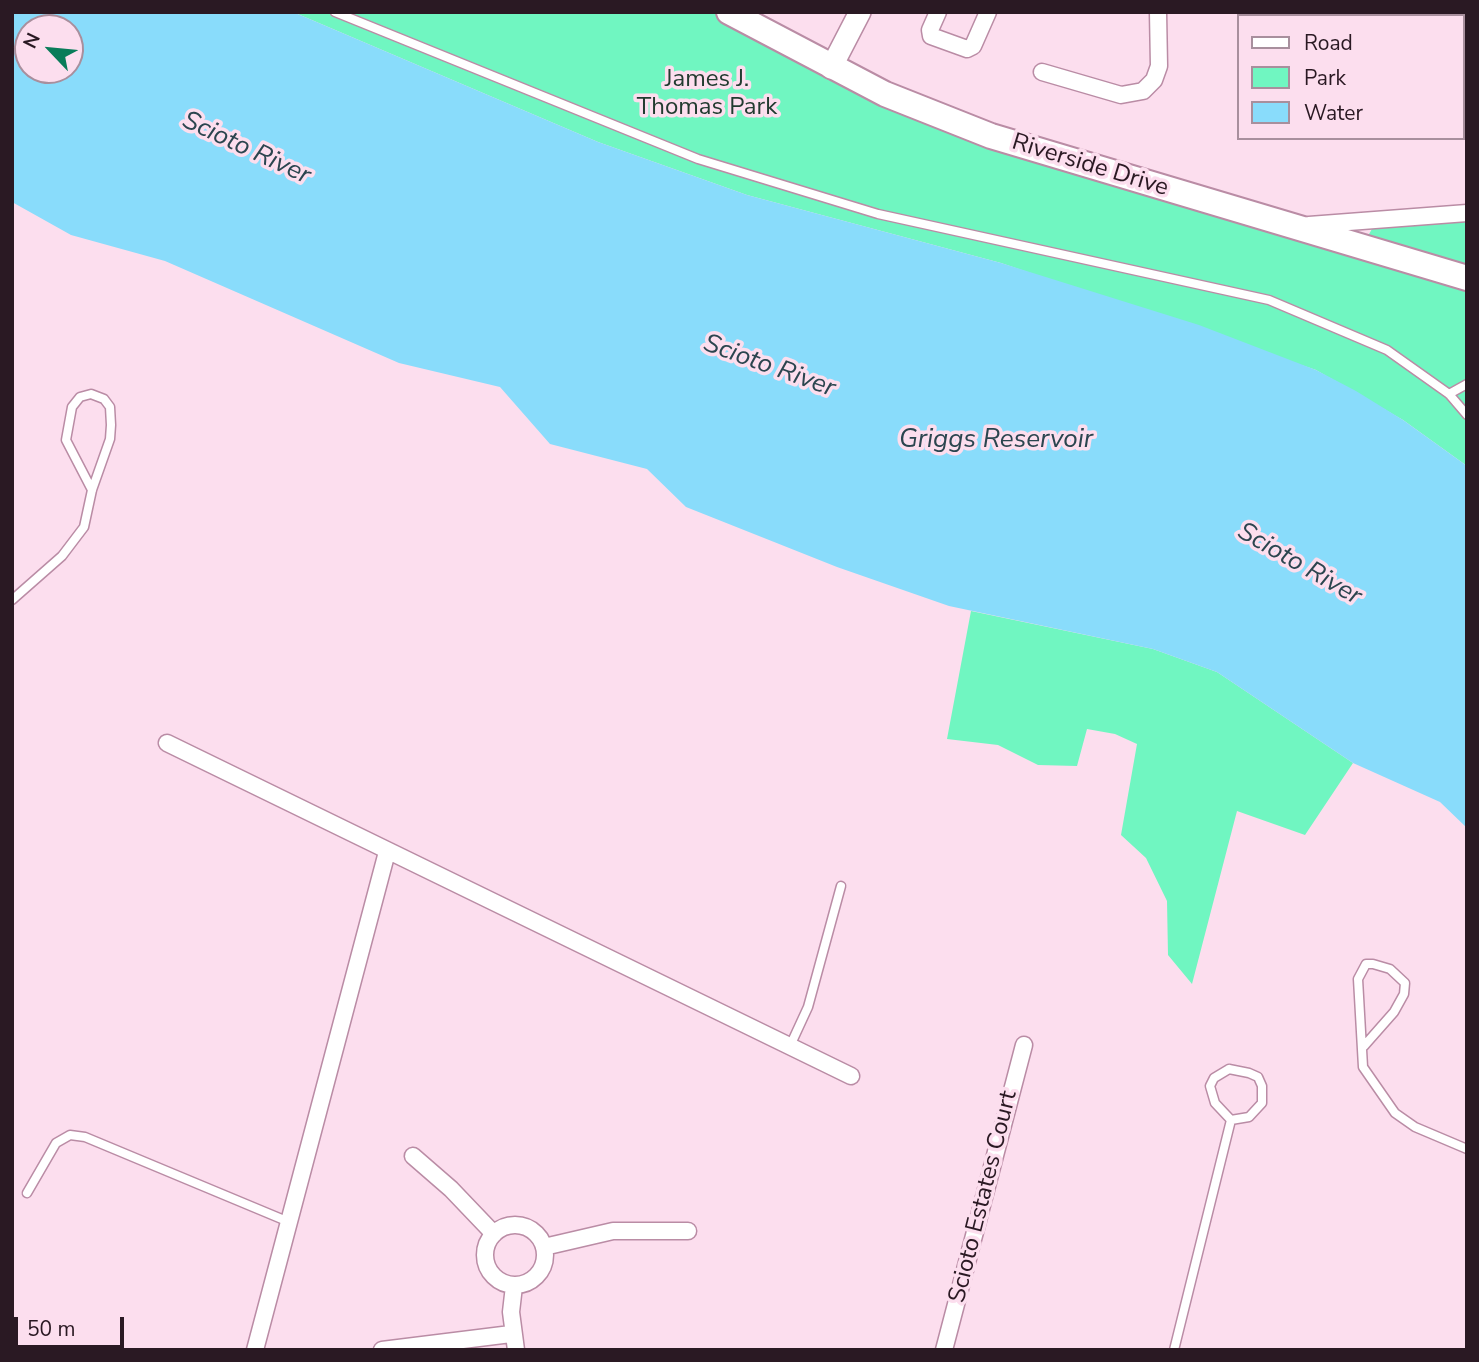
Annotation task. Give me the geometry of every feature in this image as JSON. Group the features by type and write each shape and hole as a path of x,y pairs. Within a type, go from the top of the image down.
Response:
{"main road":[{"name":"Riverside Drive","path":"729,12 831,68 934,116 990,136 1467,278"},
{"path":"831,68 860,12"}],"street":[{"path":"938,12 930,30 931,36 967,49 973,46 988,12"},
{"path":"1042,72 1121,95 1143,91 1154,80 1159,66 1158,12"},
{"path":"1290,226 1467,213"},
{"path":"167,743 851,1076"},
{"path":"255,1350 387,852"},
{"name":"Scioto Estates Court","path":"944,1350 1024,1045"},
{"path":"413,1156 451,1189 494,1234"},
{"path":"509,1226 518,1226 534,1233 544,1247 545,1257 538,1274 524,1284 514,1286 498,1280 487,1267 485,1250 494,1234 509,1226"},
{"path":"544,1247 613,1231 688,1231"},
{"path":"382,1350 513,1342 514,1286"}],"lane":[{"path":"335,12 698,159 878,214 1269,300 1387,350 1449,394 1467,415"},
{"path":"1449,394 1467,384"},
{"path":"12,600 78,538 90,506 111,425 110,407 103,399 91,394 80,397 72,407 66,440 92,490"},
{"path":"790,1046 808,1007 841,886"},
{"path":"1364,1046 1394,1012 1404,994 1405,983 1390,969 1373,964 1366,964 1359,979 1363,1067 1395,1113 1415,1127 1467,1149"},
{"path":"1229,1069 1258,1077 1262,1086 1262,1103 1249,1117 1231,1120 1215,1103 1210,1086 1214,1078 1229,1069"},
{"path":"1174,1350 1231,1120"},
{"path":"27,1193 56,1143 70,1135 85,1137 289,1222"}],"green space":[{"name":"James J. Thomas Park","path":"293,12 729,12 885,94 1467,278 1467,466 1403,420 1316,370 1001,263 747,195 598,142"},
{"path":"1467,219 1467,265 1368,236 1373,227"},
{"path":"971,611 1153,649 1217,672 1353,763 1305,835 1237,811 1192,984 1168,955 1167,901 1146,858 1121,835 1137,744 1115,734 1087,729 1077,766 1038,765 998,745 947,739"}],"water":[{"name":"Griggs Reservoir","path":"12,12 293,12 598,142 747,195 1001,263 1199,325 1316,370 1403,420 1467,466 1467,828 1440,802 1353,763 1217,672 1153,649 949,606 837,567 686,507 647,469 550,444 500,387 399,363 165,261 71,235 12,202"}],"water label":[{"name":"Scioto River","path":"246,149"},
{"name":"Scioto River","path":"769,367"},
{"name":"Scioto River","path":"1299,565"}]}
